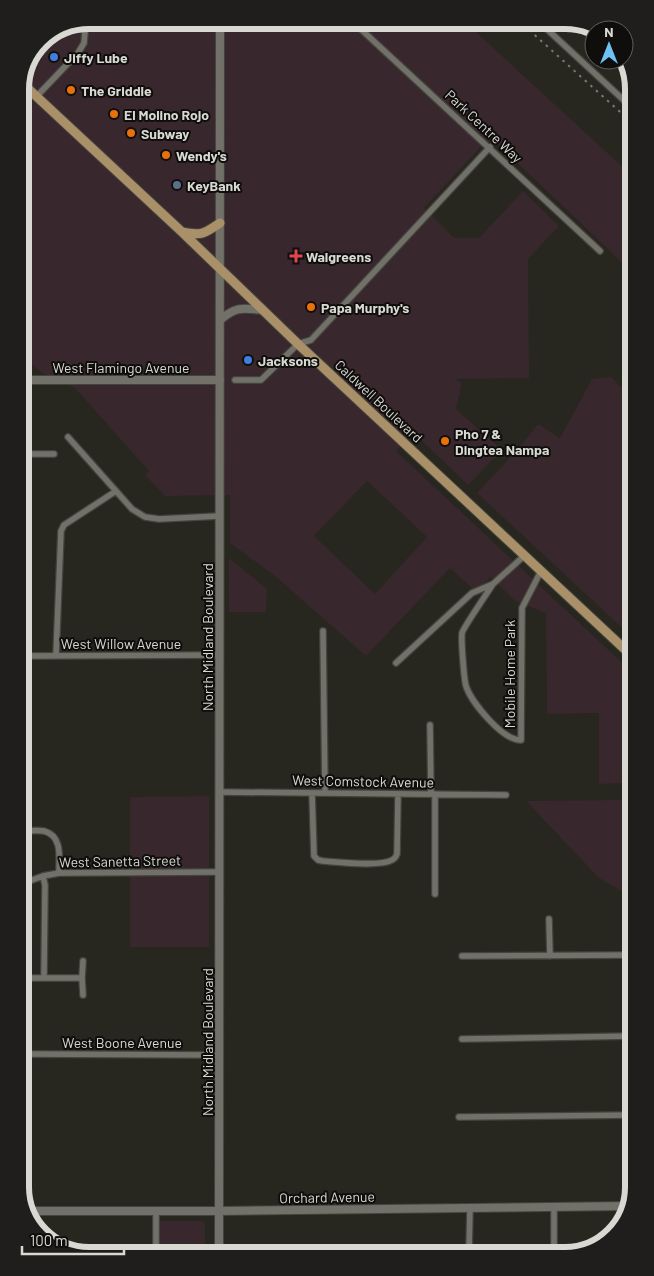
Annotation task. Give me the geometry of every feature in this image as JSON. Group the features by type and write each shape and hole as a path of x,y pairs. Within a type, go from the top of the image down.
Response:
{"main road":[{"name":"Caldwell Boulevard","path":"29,90 625,649"},
{"path":"182,232 197,235 208,231 220,223"}],"street":[{"path":"36,97 78,53 84,43 85,29"},
{"name":"North Midland Boulevard","path":"219,1247 220,29"},
{"name":"Park Centre Way","path":"360,29 490,147 600,251"},
{"path":"547,29 625,101"},
{"path":"235,380 261,380 298,344 311,340 490,147"},
{"path":"220,320 234,309 263,310"},
{"name":"West Flamingo Avenue","path":"29,380 220,380"},
{"path":"68,437 132,509 145,517 159,519 220,516"},
{"path":"29,454 54,454"},
{"path":"56,656 61,531 64,525 116,491"},
{"name":"Mobile Home Park","path":"524,556 493,584 462,631 465,684 476,704 501,732 515,740 521,740 522,608 541,571"},
{"name":"Mobile Home Park","path":"396,663 472,593 493,584"},
{"path":"324,631 325,793"},
{"name":"West Willow Avenue","path":"29,656 220,655"},
{"path":"430,724 435,894"},
{"name":"West Comstock Avenue","path":"220,792 506,795"},
{"path":"312,793 314,856 318,860 374,863 389,862 395,859 397,854 398,794"},
{"path":"29,831 44,831 54,836 58,844 59,873"},
{"name":"West Sanetta Street","path":"29,881 59,873 219,872"},
{"path":"43,876 45,885 44,978"},
{"path":"549,920 550,956"},
{"path":"462,956 625,955"},
{"path":"82,995 83,962"},
{"path":"29,978 82,978"},
{"path":"462,1039 625,1036"},
{"name":"West Boone Avenue","path":"29,1054 219,1055"},
{"path":"459,1117 625,1115"},
{"name":"Orchard Avenue","path":"34,1211 218,1211 622,1206"},
{"path":"554,1207 554,1247"},
{"path":"470,1208 470,1247"},
{"path":"156,1211 156,1247"}],"shaded area":[{"path":"88,29 473,29 625,169 625,265 490,137 424,208 454,238 479,238 523,191 559,226 528,259 529,378 455,379 462,383 456,409 502,450 468,485 414,433 396,451 625,665 625,783 599,784 599,713 547,714 546,613 515,601 491,577 476,592 450,568 366,656 275,576 230,543 230,495 165,496 145,475 149,471 75,388 42,373 29,361 29,84 33,66 46,46 66,33","holes":["367,481 427,537 375,594 314,536"]},
{"path":"611,377 625,390 625,630 477,493 518,449 538,424 560,438 592,379"},
{"path":"229,558 267,589 266,612 229,612"},
{"path":"209,796 209,947 130,947 130,797"},
{"path":"622,800 625,804 625,893 599,878 526,801"},
{"path":"159,1221 202,1221 205,1223 205,1247 159,1247"}],"railway":[{"path":"528,29 625,116"}],"place":[{"name":"Jiffy Lube","path":"54,57"},
{"name":"The Griddle","path":"71,90"},
{"name":"El Molino Rojo","path":"114,114"},
{"name":"Subway","path":"131,133"},
{"name":"Wendy's","path":"166,155"},
{"name":"KeyBank","path":"177,185"},
{"name":"Walgreens","path":"296,256"},
{"name":"Papa Murphy's","path":"311,307"},
{"name":"Jacksons","path":"248,360"},
{"name":"Pho 7 & Dingtea Nampa","path":"445,441"}]}
